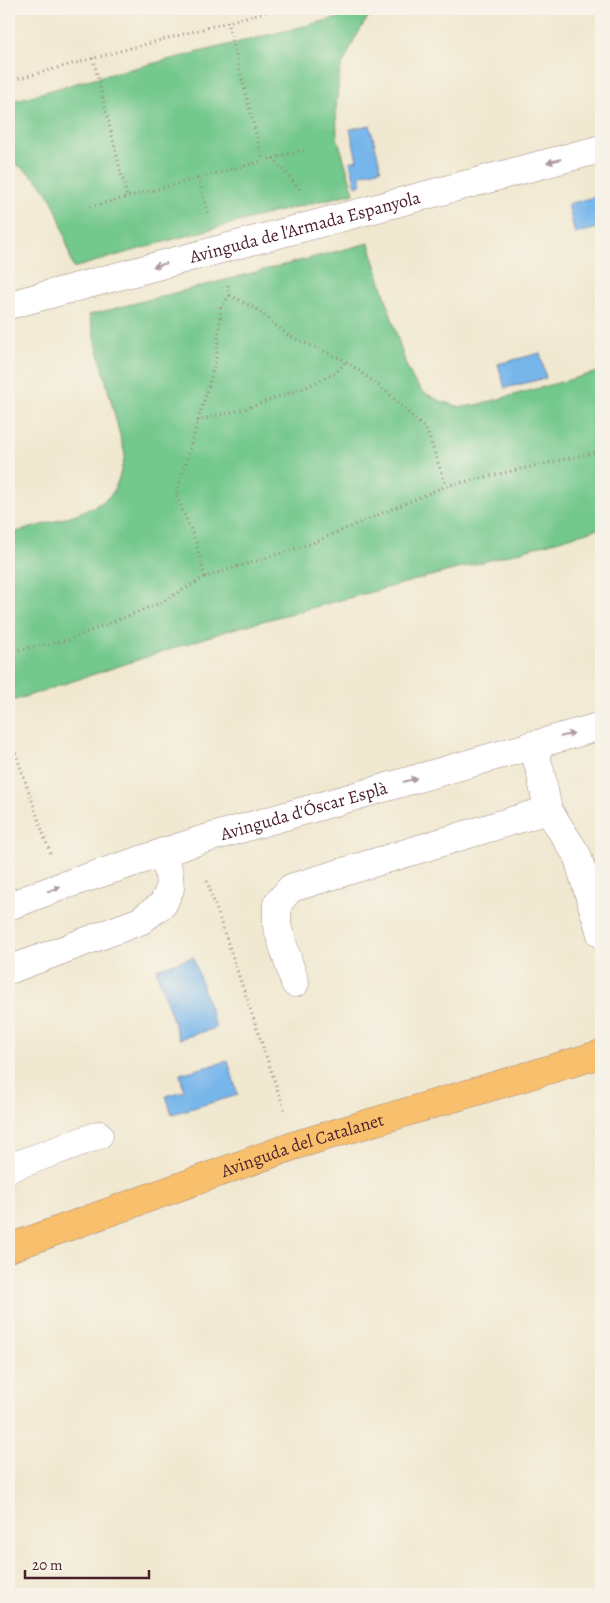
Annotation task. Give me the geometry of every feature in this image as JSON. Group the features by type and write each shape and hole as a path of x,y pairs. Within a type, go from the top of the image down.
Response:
{"main road":[{"name":"Avinguda del Catalanet","path":"9,1248 296,1145 601,1054"}],"street":[{"name":"Avinguda de l'Armada Espanyola","path":"9,305 601,149"},
{"name":"Avinguda d'Óscar Esplà","path":"9,906 62,886 198,841 601,726"},
{"path":"532,745 540,770 548,810 577,855 601,934"},
{"path":"295,983 277,926 276,904 291,888 548,810"},
{"path":"9,970 140,921 163,904 170,889 169,874 163,852"},
{"path":"9,1168 99,1135"}],"path":[{"path":"9,81 276,9"},
{"path":"227,21 263,161"},
{"path":"93,58 127,197"},
{"path":"90,207 304,150"},
{"path":"198,178 230,295 256,309 289,336 346,361 386,391 427,431 446,486"},
{"path":"206,577 196,542 176,495 216,360 221,308 230,295"},
{"path":"197,421 248,408 306,387 336,373 346,361"},
{"path":"9,652 68,640 160,603 206,577 310,544 446,486 601,451"},
{"path":"9,734 62,886"},
{"path":"198,841 204,870 296,1145"}],"green space":[{"path":"379,9 368,17 354,40 340,70 338,87 336,108 337,136 354,193 283,210 73,268 60,219 47,192 34,178 9,159 9,102 98,77"},
{"path":"369,243 406,365 414,381 423,392 440,401 461,407 477,405 601,371 601,528 483,562 229,630 9,702 9,534 81,512 106,499 115,488 125,455 89,315"}],"water":[{"path":"370,125 381,169 360,175 362,184 356,186 350,162 357,160 350,129"},
{"path":"601,195 601,227 575,234 568,204"},
{"path":"540,353 546,378 505,388 498,364"},
{"path":"193,957 216,1028 179,1039 156,969"},
{"path":"228,1061 238,1095 172,1114 166,1096 184,1091 180,1074"}]}
